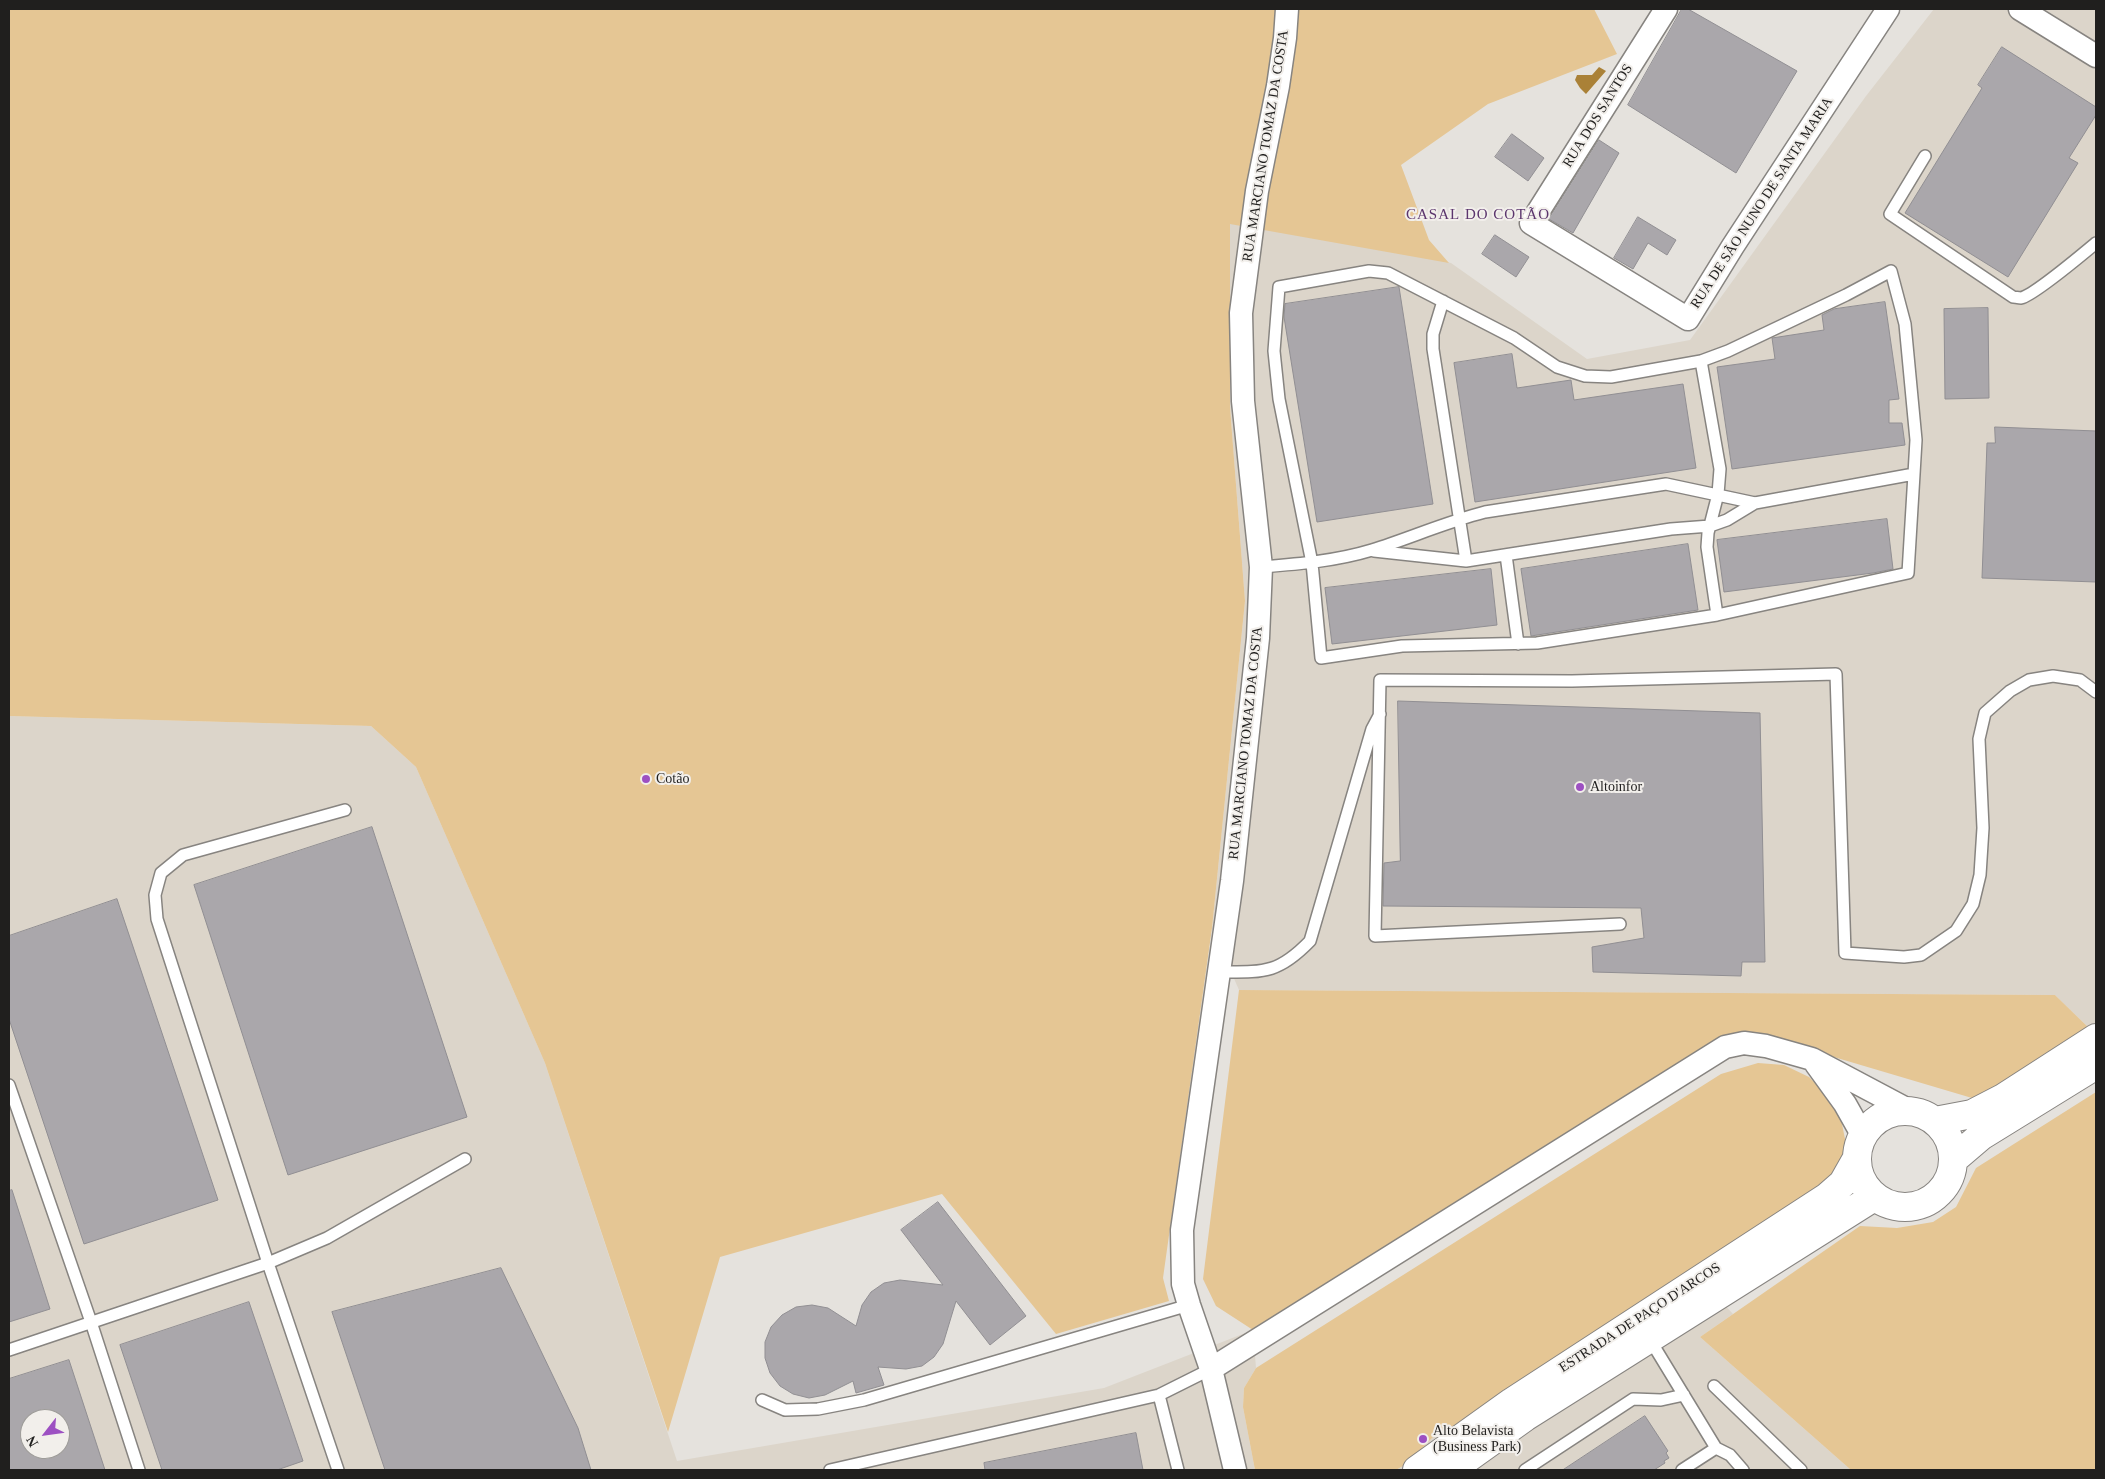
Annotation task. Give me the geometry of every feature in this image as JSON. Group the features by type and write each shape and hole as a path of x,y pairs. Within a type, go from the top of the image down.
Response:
{"main road":[{"path":"1935,1121 1972,1114 2003,1098 2096,1038"},
{"path":"1954,1159 1981,1136 2096,1065"},
{"path":"1860,1148 1860,1176 1866,1188 1874,1197 1888,1205 1903,1208 1919,1206 1933,1199 1944,1188 1951,1174 1954,1159 1952,1146 1946,1133 1935,1121 1910,1111"},
{"name":"ESTRADA DE PAÇO D'ARCOS","path":"1417,1470 1512,1402 1827,1197 1843,1183 1860,1148 1866,1129 1878,1118 1894,1112 1910,1111"},
{"name":"ESTRADA DE PAÇO D'ARCOS","path":"1451,1470 1525,1417 1874,1197"}],"street":[{"name":"RUA MARCIANO TOMAZ DA COSTA","path":"1235,1470 1211,1369 1183,1284 1182,1230 1220,972 1244,777 1258,638 1261,568 1243,401 1241,313 1256,191 1278,86 1287,9"},
{"name":"RUA DOS SANTOS","path":"1531,223 1666,9"},
{"name":"RUA DE SÃO NUNO DE SANTA MARIA","path":"1531,223 1688,319 1733,246 1888,9"},
{"path":"2020,9 2096,56"},
{"path":"1211,1369 1725,1047 1744,1043 1766,1046 1812,1059 1910,1111"},
{"path":"1812,1059 1845,1104 1860,1148"}],"lane":[{"path":"1926,156 1890,214 2013,297 2020,298 2034,289 2080,257 2096,243"},
{"path":"1369,271 1388,273 1514,338 1557,367 1585,376 1611,377 1701,360 1728,351 1838,299 1891,271 1905,324 1916,440 1908,573 1717,615 1537,643 1402,646 1321,658 1312,562 1280,399 1274,351 1279,287 1369,271"},
{"path":"1443,301 1433,334 1433,349 1466,561"},
{"path":"1701,360 1720,469 1718,494 1707,548 1717,615"},
{"path":"1370,551 1466,561 1671,528 1710,526 1727,520 1755,503 1914,474"},
{"path":"1261,568 1312,562 1370,551 1459,518 1485,512 1666,484 1755,503"},
{"path":"1506,555 1518,644"},
{"path":"1620,924 1376,936 1380,680 1572,681 1836,674 1845,953 1904,958 1921,955 1956,931 1973,904 1980,874 1982,837 1979,739 1985,713 2010,691 2029,680 2053,676 2080,680 2096,692"},
{"path":"1220,972 1257,972 1281,966 1295,956 1310,941 1372,729 1381,712"},
{"path":"338,1470 268,1263 157,919 155,895 161,873 183,855 346,810"},
{"path":"9,1085 91,1322 139,1470"},
{"path":"9,1350 268,1263 327,1238 465,1159"},
{"path":"762,1400 785,1410 818,1409 864,1400 1189,1305"},
{"path":"1649,1338 1716,1448 1730,1455 1743,1470"},
{"path":"830,1470 1159,1396 1211,1369"},
{"path":"1714,1386 1800,1470"},
{"path":"1525,1470 1633,1399 1661,1400 1684,1395"},
{"path":"1159,1396 1178,1470"},
{"path":"1682,1470 1716,1448"}],"shaded area":[{"path":"9,9 1594,9 1617,54 1488,104 1401,165 1429,240 1449,263 1230,224 1230,407 1245,601 1212,928 1163,1278 1169,1301 1056,1334 942,1194 720,1257 668,1432 545,1063 416,767 371,726 9,716"},
{"path":"1934,9 2096,9 2096,1028 2090,1029 2055,995 1239,990 1212,928 1245,601 1230,407 1230,223 1304,228 1451,263 1587,359 1690,340 1866,96"},
{"path":"1599,67 1606,71 1586,94 1575,80 1577,75 1592,75"},
{"path":"9,716 371,726 416,767 545,1063 677,1461 1104,1388 1253,1330 1256,1368 1244,1388 1243,1407 1255,1470 9,1470"},
{"path":"1239,990 2055,995 2090,1029 2052,1057 1972,1098 1763,1036 1723,1036 1273,1323 1253,1330 1216,1306 1203,1279"},
{"path":"1758,1063 1784,1065 1809,1077 1828,1096 1841,1119 1847,1149 1843,1169 1830,1184 1472,1416 1433,1437 1408,1463 1396,1470 1255,1470 1243,1407 1244,1388 1256,1368 1721,1074"},
{"path":"2096,1092 2096,1470 1851,1470 1700,1337 1860,1226 1897,1228 1933,1222 1956,1207 1976,1168"},
{"path":"1694,1272 1733,1314 1700,1337 1851,1470 1396,1470 1408,1463 1433,1437 1472,1416"}],"building":[{"path":"1682,9 1688,9 1797,71 1736,173 1628,105"},
{"path":"2002,47 2096,107 2096,115 2069,158 2078,163 2008,277 1905,213 1982,88 1978,85"},
{"path":"1512,134 1544,158 1528,181 1495,157"},
{"path":"1599,140 1619,153 1573,233 1549,219"},
{"path":"1638,217 1676,240 1667,255 1648,243 1633,269 1614,258"},
{"path":"1495,235 1529,257 1516,277 1482,254"},
{"path":"1399,287 1433,504 1317,522 1284,317 1285,304"},
{"path":"1885,302 1899,399 1889,400 1889,423 1902,423 1905,445 1732,469 1717,367 1775,359 1772,338 1824,330 1822,315 1834,309"},
{"path":"1988,308 1989,398 1945,399 1944,309"},
{"path":"1512,354 1517,388 1571,380 1574,400 1683,384 1696,468 1475,502 1454,363"},
{"path":"1995,427 2096,431 2096,582 1982,578 1987,443 1995,443"},
{"path":"1887,519 1893,569 1724,592 1717,540"},
{"path":"1688,544 1698,610 1531,636 1521,569"},
{"path":"1491,569 1497,625 1332,644 1325,588"},
{"name":"Altoinfor","path":"1398,701 1760,713 1765,962 1742,962 1741,976 1593,972 1592,947 1644,938 1641,908 1383,906 1384,863 1400,861"},
{"path":"372,827 467,1117 288,1175 194,885"},
{"path":"117,899 218,1200 84,1244 9,1019 9,936"},
{"path":"12,1190 50,1309 9,1322 9,1191"},
{"path":"938,1202 1026,1316 990,1345 956,1301 943,1344 934,1357 922,1366 906,1369 878,1367 884,1385 856,1393 853,1381 825,1395 809,1398 793,1394 780,1386 770,1373 765,1358 765,1342 771,1327 782,1315 796,1307 812,1305 828,1308 856,1326 862,1305 871,1292 884,1283 900,1280 943,1285 901,1230"},
{"path":"501,1268 578,1428 591,1470 385,1470 332,1312"},
{"path":"249,1302 303,1461 277,1470 162,1470 120,1345"},
{"path":"69,1360 105,1470 9,1470 9,1379"},
{"path":"1645,1416 1668,1451 1666,1453 1669,1458 1664,1461 1665,1463 1654,1470 1563,1470"},
{"path":"1136,1433 1143,1470 985,1470 984,1463"}],"place":[{"name":"Cotão","path":"646,779"},
{"name":"Altoinfor","path":"1580,787"},
{"name":"Alto Belavista (Business Park)","path":"1423,1439"}],"district":[{"name":"CASAL DO COTÃO","path":"1478,215"}]}
